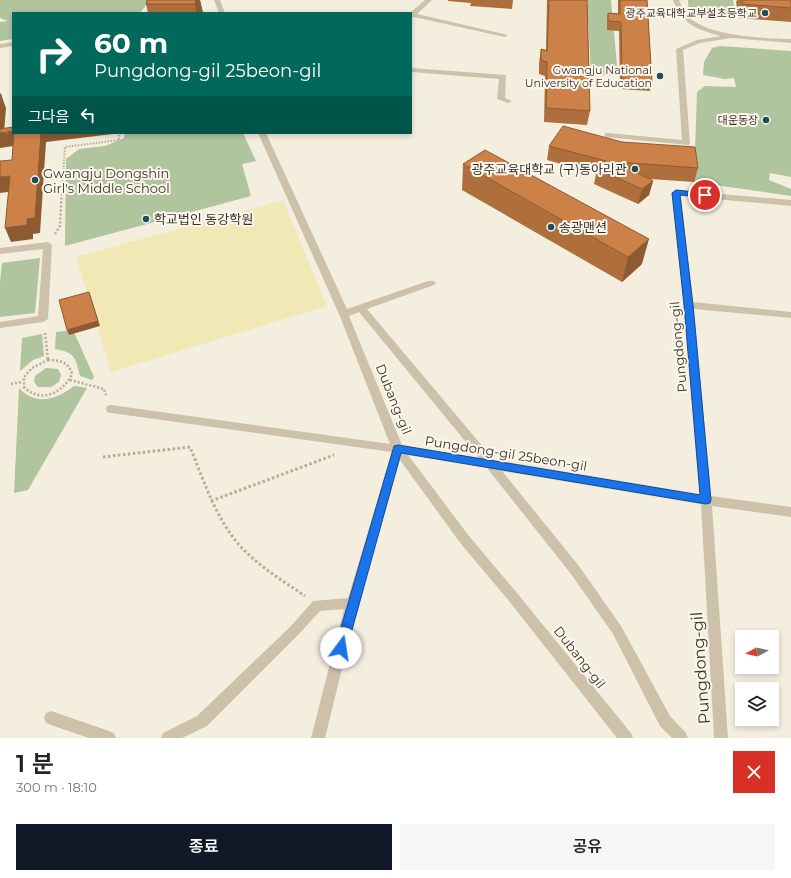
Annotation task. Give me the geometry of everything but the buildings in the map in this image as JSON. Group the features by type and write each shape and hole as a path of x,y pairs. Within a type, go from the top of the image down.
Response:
{"lane":[{"path":"218,0 222,12"},
{"path":"412,16 429,0"},
{"path":"676,0 679,14 686,20 728,37"},
{"path":"412,16 505,35"},
{"path":"608,136 686,143 679,48 699,41 728,37 791,41"},
{"path":"0,46 12,44"},
{"path":"412,70 504,77 501,99 508,101"},
{"name":"Dubang-gil","path":"262,134 344,314 398,449 452,523 626,738"},
{"name":"Pungdong-gil","path":"721,738 706,500 689,305 676,193 791,202"},
{"path":"0,251 48,245 43,319 0,325"},
{"path":"344,314 431,283"},
{"path":"689,305 791,315"},
{"path":"361,308 491,464 575,570 617,630 665,721 681,738"},
{"name":"Pungdong-gil 25beon-gil","path":"111,409 398,449 706,500"},
{"path":"318,738 352,603 398,449"},
{"path":"706,500 791,512"},
{"path":"168,738 202,721 295,630 316,605 352,603"},
{"path":"51,718 109,738"}],"path":[{"path":"48,245 60,226 65,146 119,140 119,134"},
{"path":"43,319 48,360"},
{"path":"48,360 62,361 68,364 72,374 70,380 60,391 43,396 29,392 24,388 23,382 28,371 41,362 48,360"},
{"path":"70,380 104,388 106,397"},
{"path":"11,384 23,382"},
{"path":"211,501 347,451 352,442"},
{"path":"103,457 190,446 211,501 236,541 260,563 316,605"}],"green space":[{"path":"0,0 150,0 141,12 12,12 12,39 0,41 0,22 8,21 0,18"},
{"path":"566,0 611,0 618,76 591,74 587,1"},
{"path":"688,0 733,0 736,17 689,14"},
{"path":"720,46 791,51 791,177 770,173 769,180 791,189 791,196 694,182 697,92 705,86 736,87 734,78 725,79 703,75 704,62 712,48"},
{"path":"125,134 243,134 256,161 242,164 251,196 65,246 66,159 79,149 105,146 124,138"},
{"path":"40,258 35,313 0,317 0,282 2,263"},
{"path":"73,330 94,377 92,380 80,376 74,357 71,354 55,349 56,332"},
{"path":"42,334 44,356 33,360 20,371 22,338"},
{"path":"46,368 58,369 61,375 59,382 51,387 38,387 34,382 35,376"},
{"path":"74,386 87,388 28,490 14,493 19,388 25,394 32,397 46,399 60,395"}],"sand":[{"path":"283,200 327,306 111,372 97,327 100,325 91,297 88,297 76,257"}],"place":[{"name":"광주교육대학교부설초등학교","path":"765,13"},
{"name":"Gwangju National University of Education","path":"660,76"},
{"name":"대운동장","path":"766,120"},
{"name":"광주교육대학교 (구)동아리관","path":"635,169"},
{"name":"Gwangju Dongshin Girl's Middle School","path":"35,180"},
{"name":"학교법인 동강학원","path":"146,219"},
{"name":"송광맨션","path":"551,227"}],"route":[{"path":"341,648 352,603 398,449 706,500 689,305 676,193 705,195"}]}
